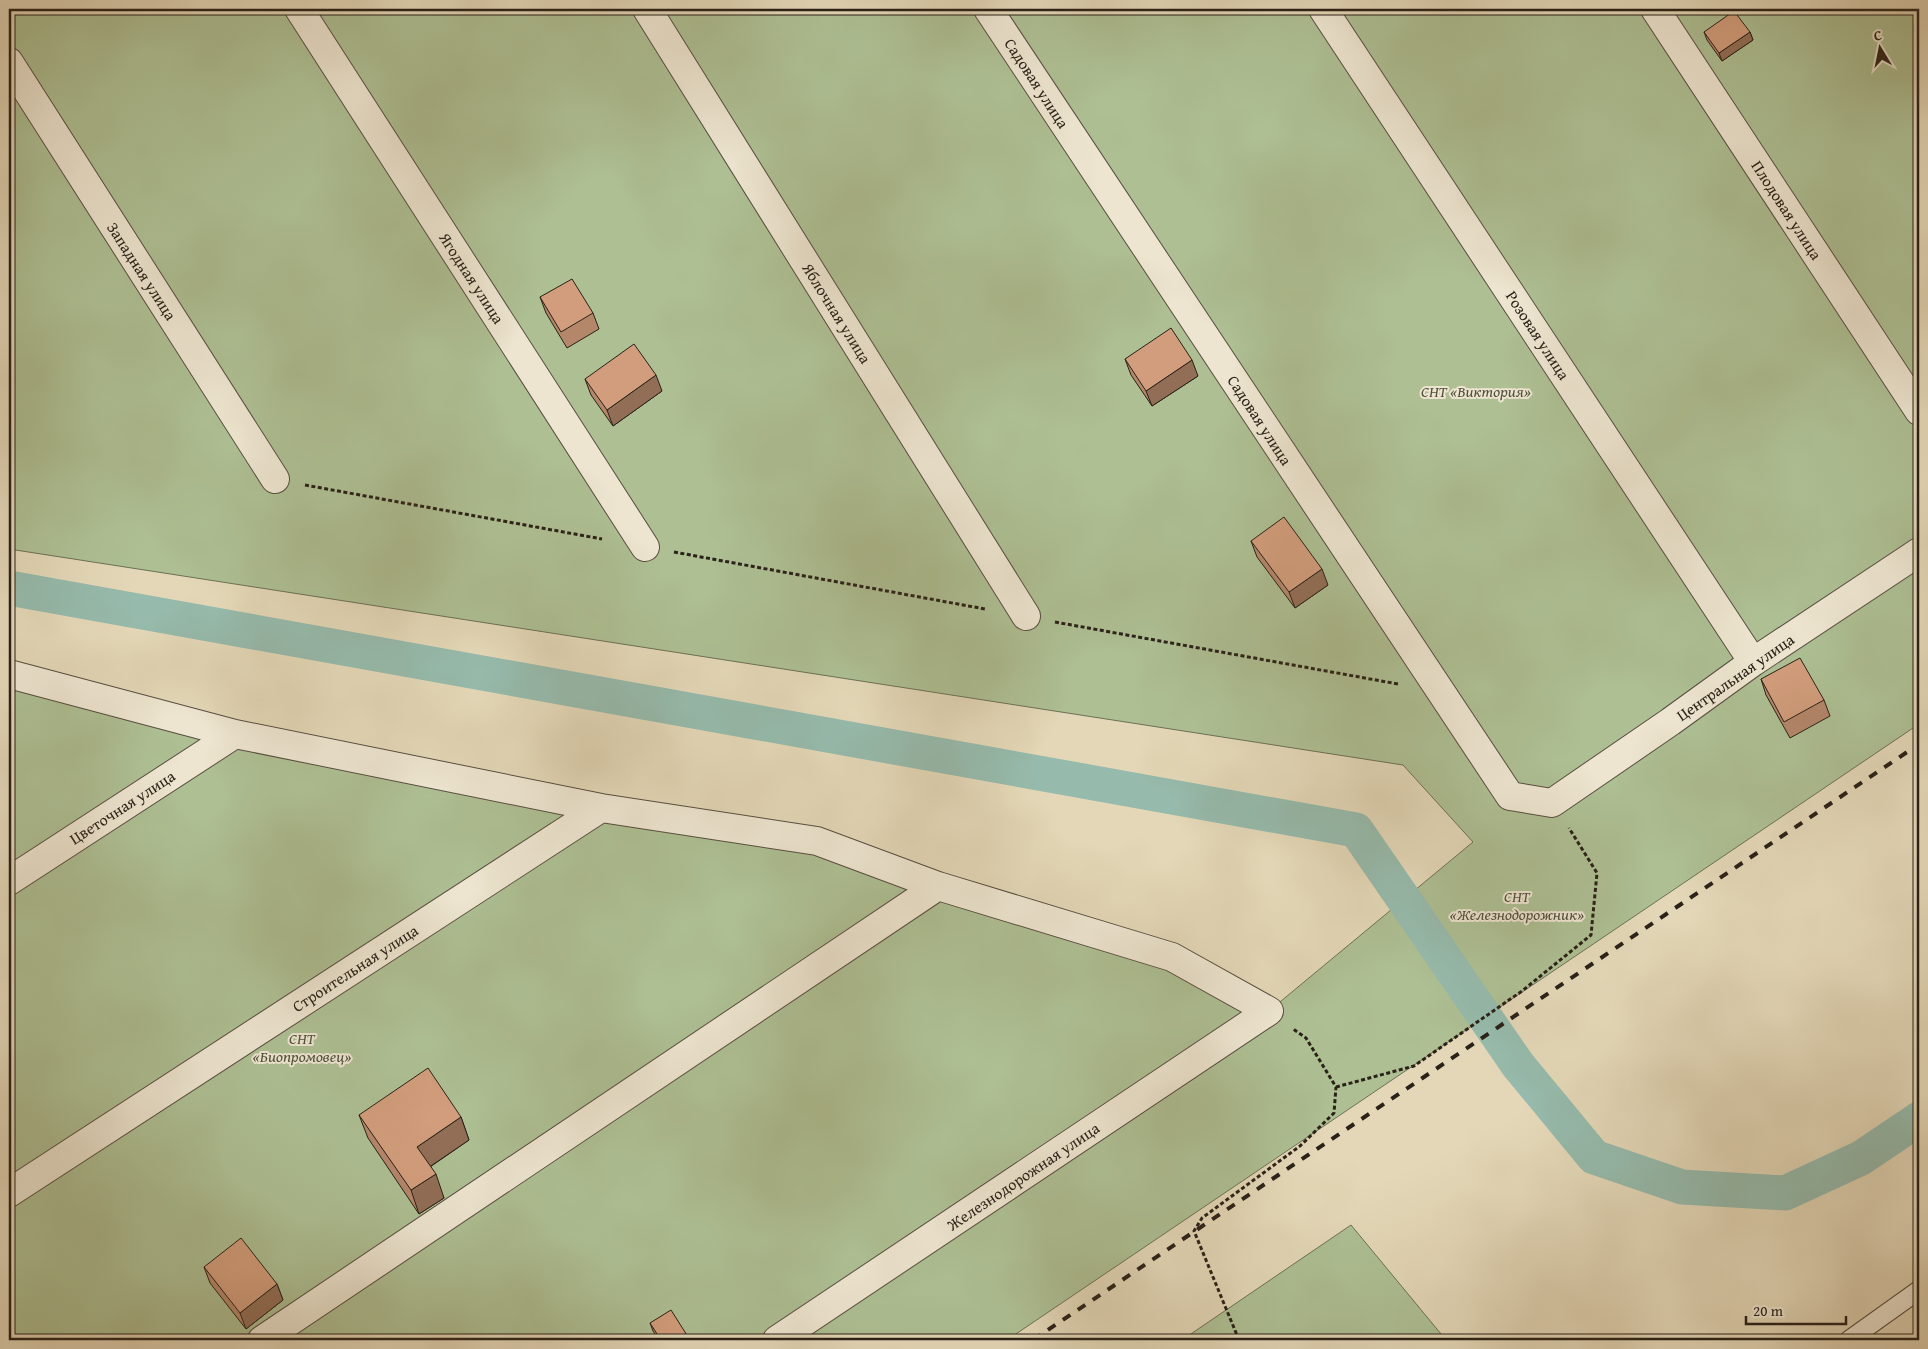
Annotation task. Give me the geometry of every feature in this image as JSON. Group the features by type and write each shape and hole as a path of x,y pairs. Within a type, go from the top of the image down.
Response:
{"street":[{"name":"Ягодная улица","path":"299,9 646,547"},
{"name":"Яблочная улица","path":"647,9 1026,616"},
{"name":"Садовая улица","path":"988,9 1510,796 1552,803"},
{"name":"Розовая улица","path":"1323,9 1753,662"},
{"name":"Плодовая улица","path":"1655,9 1919,411"},
{"name":"Западная улица","path":"9,62 275,479"},
{"name":"Центральная улица","path":"1552,803 1753,662 1919,552"},
{"path":"9,674 235,734 601,808 816,841 938,886 1172,957 1269,1011"},
{"name":"Цветочная улица","path":"9,881 235,734"},
{"name":"Строительная улица","path":"9,1193 601,808"},
{"path":"262,1340 938,886"},
{"name":"Железнодорожная улица","path":"778,1340 1269,1011"}],"lane":[{"path":"1849,1340 1919,1290"}],"path":[{"path":"275,479 1440,692"},
{"path":"1336,1087 1414,1066 1522,991 1591,935 1597,873 1552,803"},
{"path":"1238,1340 1194,1231 1202,1218 1300,1146 1334,1113 1336,1087 1306,1038 1269,1011"}],"green space":[{"name":"СНТ «Виктория»","path":"9,9 1919,9 1919,724 1007,1340 9,1340 9,674 817,841 1172,957 1269,1011 1473,842 1403,765 9,549"},
{"path":"1351,1225 1446,1340 1182,1340"}],"building":[{"path":"1734,11 1750,32 1719,53 1704,32"},
{"path":"572,279 593,313 561,332 540,297"},
{"path":"1171,328 1192,360 1146,391 1125,359"},
{"path":"634,344 656,375 607,410 585,379"},
{"path":"1284,517 1322,569 1289,592 1251,541"},
{"path":"1800,658 1824,700 1784,722 1761,679"},
{"path":"428,1068 461,1117 417,1147 436,1174 411,1190 359,1115"},
{"path":"241,1238 277,1284 240,1313 204,1267"},
{"path":"671,1310 690,1340 661,1340 650,1323"}],"waterway":[{"path":"9,588 1356,830 1518,1065 1594,1157 1682,1187 1785,1193 1861,1158 1919,1119"}],"railway":[{"path":"1033,1340 1919,744"}],"park label":[{"name":"СНТ «Железнодорожник»","path":"1517,905"},
{"name":"СНТ «Биопромовец»","path":"302,1047"}]}
